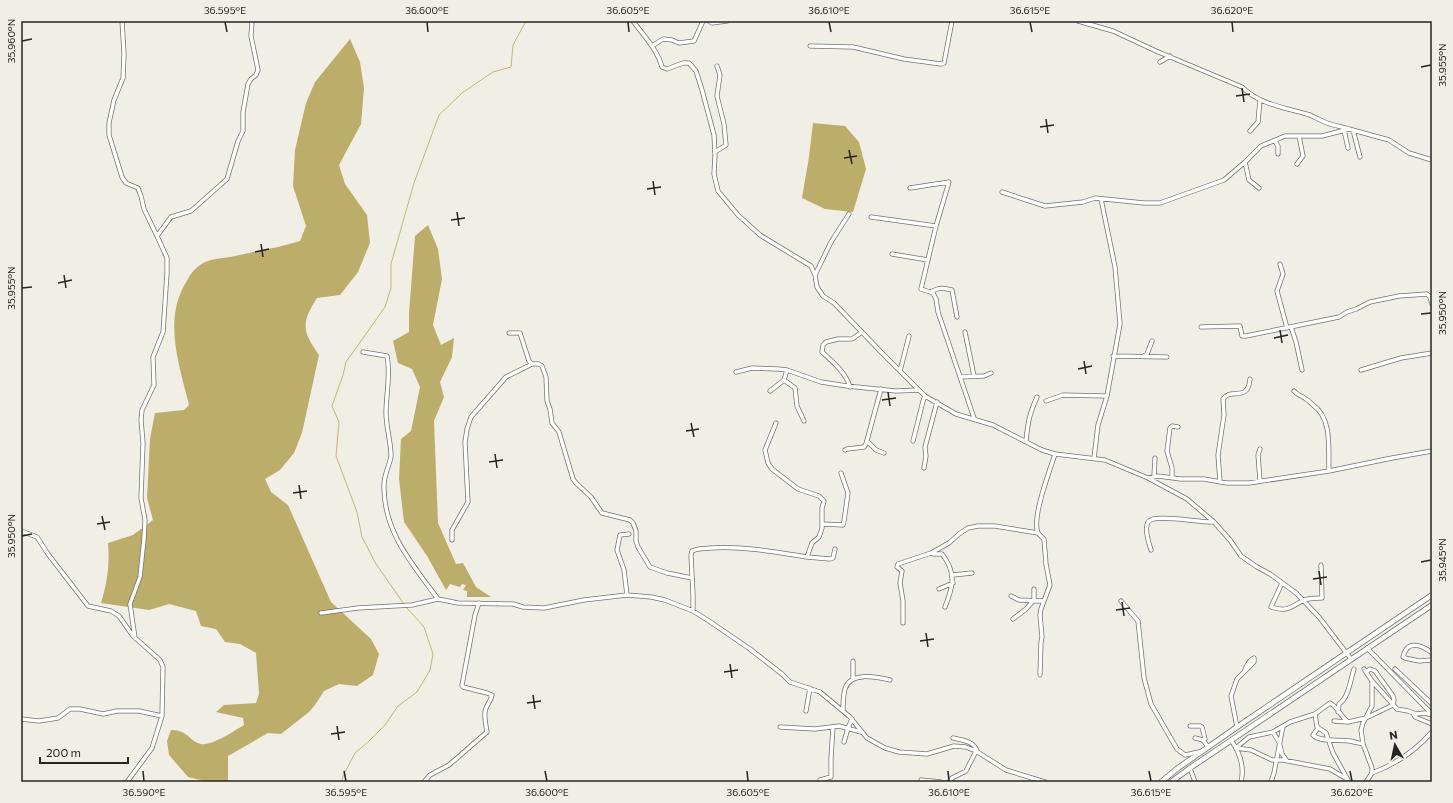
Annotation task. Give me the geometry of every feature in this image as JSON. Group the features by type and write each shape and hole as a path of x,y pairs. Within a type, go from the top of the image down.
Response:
{"main road":[{"path":"1161,782 1208,747 1432,595"},
{"path":"1172,782 1231,740 1432,605"}],"street":[{"path":"122,21 124,54 122,78 114,100 109,123 109,135 122,177 126,183 138,188 144,209 158,236 167,258 166,304 163,332 153,357 154,385 142,410 141,420 143,443 141,498 145,520 140,577 130,604 134,638"},
{"path":"158,236 171,218 191,211 224,182 229,174 238,141 243,131 243,112 248,84 256,75 258,70 251,36 252,21"},
{"path":"633,21 659,57 662,67 667,69 682,63 689,63 696,71 714,135 714,174 718,192 738,216 760,235 811,266 815,274 817,288 823,296 834,303 925,396 956,414 974,418 993,425 1042,450 1055,454 1105,460 1148,478 1187,499 1214,522 1230,540 1241,556 1270,574 1296,593 1319,617 1351,659"},
{"path":"652,46 663,40 672,40 679,43 694,41 704,21"},
{"path":"709,21 727,21"},
{"path":"810,46 853,47 904,59 941,64 944,63 952,21"},
{"path":"1078,21 1113,30 1156,51 1242,87 1249,94 1260,100 1310,115 1330,124 1389,140 1409,153 1432,160"},
{"path":"1160,62 1170,56"},
{"path":"715,152 726,145 724,124 717,96 720,74 717,66"},
{"path":"1250,131 1258,122 1260,100"},
{"path":"1002,192 1045,206 1082,202 1095,198 1160,203 1224,180 1261,146 1275,142 1286,136 1322,136 1351,129"},
{"path":"1351,129 1360,157"},
{"path":"1344,130 1348,148"},
{"path":"1298,164 1303,156 1299,136"},
{"path":"1275,142 1278,146 1278,154"},
{"path":"1245,162 1249,180 1259,188"},
{"path":"910,188 949,182 936,226 921,289 933,293 936,299 938,312 974,418"},
{"path":"1094,458 1098,426 1107,396 1113,356 1120,324 1115,267 1101,199"},
{"path":"815,274 831,242 849,214"},
{"path":"871,217 936,226"},
{"path":"892,254 928,260"},
{"path":"1280,264 1283,274 1277,290 1289,328 1296,342 1302,370"},
{"path":"931,292 936,289 943,288 952,290 957,317"},
{"path":"1200,327 1240,326 1242,336 1339,317 1370,302 1399,296 1427,294 1430,297 1432,304"},
{"path":"850,387 849,383 838,367 822,352 822,348 826,342 838,339 852,339 862,332"},
{"path":"965,332 974,376"},
{"path":"509,334 520,333 526,354 532,364"},
{"path":"900,371 909,336"},
{"path":"1143,356 1147,354 1152,341"},
{"path":"364,352 387,356 389,366 386,415 391,457 384,476 389,521 402,549 438,598"},
{"path":"1361,370 1402,358 1432,353"},
{"path":"1113,356 1167,357"},
{"path":"452,540 452,530 468,502 465,442 471,417 506,377 532,364 538,364 542,366 546,377 547,401 550,408 552,423 559,432 573,479 591,497 602,513 630,520 633,523 636,531 638,547 650,567 668,573 692,578"},
{"path":"736,372 752,368 787,370 821,382 850,387 896,391 919,390"},
{"path":"770,391 784,380 787,370"},
{"path":"960,377 991,374"},
{"path":"1220,482 1218,455 1224,415 1223,399 1226,395 1238,394 1248,390 1250,379"},
{"path":"784,380 795,388 798,406 804,421"},
{"path":"845,450 864,447 881,389"},
{"path":"1294,391 1298,396 1305,398 1314,405 1321,412 1327,423 1329,471"},
{"path":"1046,401 1063,395 1107,396"},
{"path":"913,441 922,401 925,396"},
{"path":"1026,441 1028,418 1030,410 1037,397"},
{"path":"924,468 926,456 925,447 937,402"},
{"path":"776,423 765,450 768,463 772,469 798,489 819,496 824,501 819,537 812,544 807,558"},
{"path":"1172,478 1172,468 1167,451 1170,428 1172,426 1178,427"},
{"path":"867,441 876,450 884,453"},
{"path":"1260,449 1258,455 1260,481"},
{"path":"1148,478 1158,476 1181,479 1204,478 1220,482 1248,483 1329,471 1432,451"},
{"path":"1040,675 1042,637 1040,615 1050,584 1046,564 1044,539 1038,533 1036,528 1039,506 1055,454"},
{"path":"1154,476 1155,458"},
{"path":"822,524 843,525 849,499 841,473"},
{"path":"1151,550 1147,525 1149,521 1161,519 1214,522"},
{"path":"903,623 903,600 900,583 902,571 897,565 900,562 919,558 932,553 949,543 968,528 978,526 995,526 1038,533"},
{"path":"21,531 37,537 48,554 88,606 111,611 119,616 134,638 160,660 163,667 162,716 152,748 127,782"},
{"path":"627,595 624,570 617,550 620,535 629,534"},
{"path":"693,611 694,595 692,578 692,551 697,549 718,547 761,550 807,558 830,559 833,558 836,549"},
{"path":"932,553 942,554 953,574 953,583 945,607"},
{"path":"1282,583 1271,607 1279,610 1286,609 1295,606 1303,600 1322,598 1321,565"},
{"path":"953,574 972,573"},
{"path":"939,589 953,583"},
{"path":"1013,619 1026,609 1034,600 1034,589"},
{"path":"321,613 358,608 412,605 438,598 458,602 513,604 523,607 544,608 584,600 627,595 651,597 693,611 750,649 790,682 820,692 852,719 861,732 885,748 899,752 927,754 954,746 966,746 977,751 1006,770 1045,782"},
{"path":"1011,596 1019,600 1044,601"},
{"path":"1121,601 1138,621 1143,672 1151,704 1177,749 1184,755 1202,752"},
{"path":"424,782 430,775 449,765 487,732 485,720 486,708 492,696 487,693 463,688 462,685 479,603"},
{"path":"1432,653 1416,645 1408,648 1403,657 1419,661 1432,660"},
{"path":"1367,648 1432,715"},
{"path":"853,661 853,679"},
{"path":"1338,712 1339,704 1344,701 1348,693 1354,669"},
{"path":"1393,705 1393,696 1375,671 1370,669 1365,670 1372,681 1393,705 1399,710 1413,713 1428,712"},
{"path":"1395,669 1432,705 1428,712"},
{"path":"1237,727 1231,696 1236,679 1244,672"},
{"path":"843,711 845,687 853,679 869,677 890,680"},
{"path":"1372,681 1372,706 1361,730 1363,744 1371,764 1372,773"},
{"path":"806,711 810,688"},
{"path":"1236,748 1249,737 1273,732 1283,726 1315,714 1330,703 1334,705 1338,712 1348,722"},
{"path":"1334,721 1348,722 1366,718 1393,705"},
{"path":"21,719 39,721 58,718 70,709 80,709 103,714 116,711 140,711 162,716"},
{"path":"1413,713 1415,717 1432,724"},
{"path":"1315,714 1318,728 1314,736 1329,740 1351,741 1363,744"},
{"path":"844,742 852,719"},
{"path":"780,727 815,729 839,726 861,732"},
{"path":"1190,726 1202,727 1205,739 1203,740"},
{"path":"1271,782 1280,746 1283,726"},
{"path":"820,780 831,777 833,727"},
{"path":"1318,728 1325,732 1333,753 1348,781"},
{"path":"1273,732 1282,754 1287,761"},
{"path":"1366,782 1372,773 1388,766 1407,754 1423,742 1432,732"},
{"path":"953,738 968,741 974,745 977,751"},
{"path":"1195,738 1203,740 1208,747"},
{"path":"1231,740 1240,756 1243,772 1241,782"},
{"path":"1236,748 1251,750 1269,760 1287,761 1330,769 1348,781"},
{"path":"949,782 952,778 966,771 977,751"},
{"path":"1190,768 1195,782"},
{"path":"921,780 941,782"},
{"path":"1172,782 1177,782"}],"shaded area":[{"path":"350,39 360,62 364,88 361,124 339,165 345,184 367,215 370,243 358,272 340,295 317,298 308,314 306,321 307,333 313,347 319,355 302,433 294,453 280,470 265,479 271,492 288,505 331,602 371,639 379,654 373,675 357,686 339,684 324,691 309,712 281,734 268,733 228,756 228,782 208,782 188,777 169,755 167,741 171,730 181,731 197,743 206,744 223,738 244,725 243,718 216,712 224,705 256,703 259,694 256,653 240,644 225,642 216,629 201,626 196,611 169,604 149,610 101,603 108,574 108,543 133,535 153,520 147,498 150,439 155,413 184,410 189,405 177,357 175,341 174,325 180,294 192,273 196,268 205,262 275,248 300,241 306,226 293,186 295,150 306,103 315,82"},
{"path":"813,123 845,126 859,142 866,169 853,212 825,209 802,198"},
{"path":"428,225 438,249 442,279 433,325 441,345 454,338 452,357 440,382 444,397 434,421 438,523 456,564 463,563 476,587 491,597 467,597 467,591 463,590 466,585 462,584 460,587 450,584 446,590 427,556 404,522 399,479 401,439 411,431 420,387 412,369 398,363 393,341 409,332 415,236"}],"waterway":[{"path":"404,604 376,564 362,537 357,512 336,456 339,422 332,406 346,362 385,307 391,288 391,264 414,183 439,115 462,93 493,72 511,67 513,45 526,21"},
{"path":"342,782 343,776 355,753 385,725 398,706 417,692 430,670 433,654 424,627 406,607"}]}
